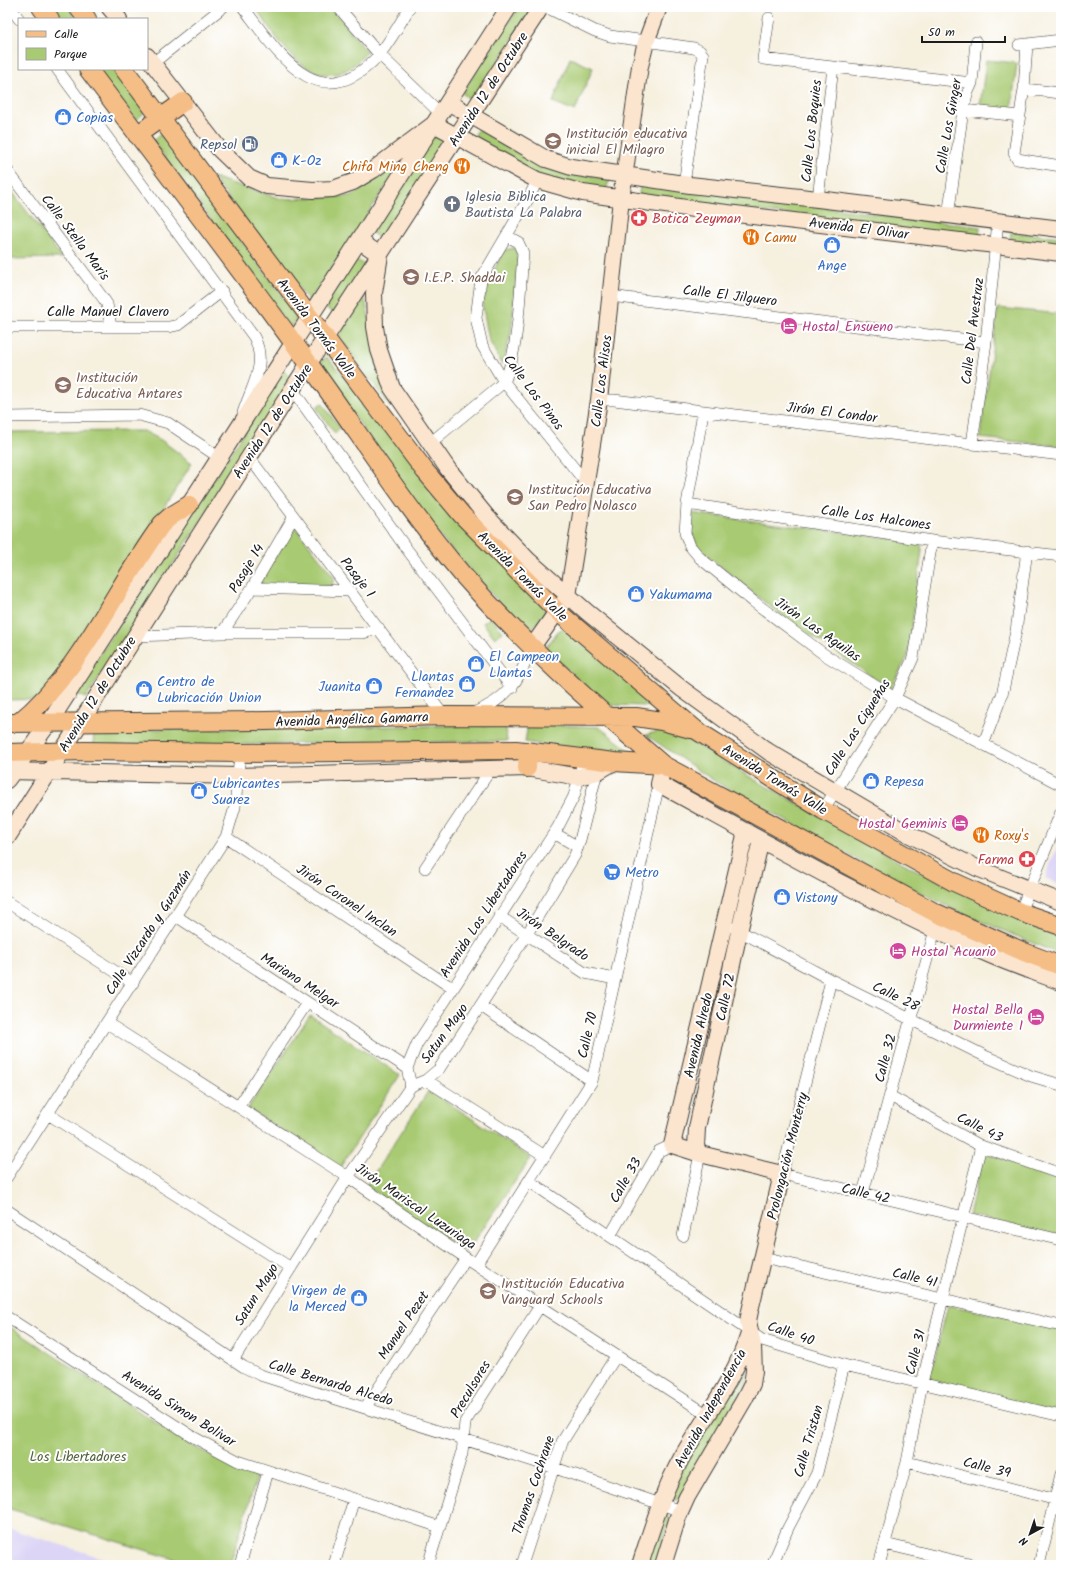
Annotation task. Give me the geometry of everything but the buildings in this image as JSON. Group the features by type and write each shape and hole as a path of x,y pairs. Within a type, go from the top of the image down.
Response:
{"main road":[{"path":"41,7 49,18"},
{"path":"78,7 86,18"},
{"name":"Avenida Tomás Valle","path":"89,70 309,363 428,531 461,572 532,647 608,718 663,765 934,912 1024,952 1061,966"},
{"name":"Avenida Tomás Valle","path":"125,70 416,460 462,515 558,612 696,730 823,810 954,882 1020,912 1061,926"},
{"path":"137,135 183,102"},
{"path":"13,723 44,700 74,661 162,524 171,516 189,505"},
{"name":"Avenida Angélica Gamarra","path":"13,723 267,722 444,716 636,717 662,721 696,730"},
{"path":"7,753 240,753 516,750 528,760 663,765"}],"street":[{"path":"10,7 18,18"},
{"path":"109,7 118,18"},
{"path":"223,7 150,59 220,150 241,171 249,178 267,186 290,189 333,189 353,182 372,170 441,113 379,54 338,7"},
{"path":"243,7 284,60 295,70 309,78 323,82 337,81 351,77 362,70 379,54 410,7"},
{"name":"Avenida 12 de Octubre","path":"9,774 28,752 49,723 293,343 360,242 509,7"},
{"name":"Avenida 12 de Octubre","path":"7,838 78,723 292,389 541,7"},
{"path":"546,7 595,31 646,42 694,48 700,51 703,55 684,184"},
{"name":"Calle Los Alisos","path":"465,716 485,708 504,696 512,688 521,673 532,647 568,596 587,484 599,400 621,199 640,66 646,42 659,7"},
{"path":"769,18 763,59 972,83"},
{"path":"1061,40 1023,45 1024,89 1014,153 1017,159 1061,166"},
{"name":"Calle Los Ginger","path":"948,216 964,110 968,92 972,83 976,42"},
{"name":"Calle Los Boquies","path":"818,199 833,67"},
{"path":"58,70 222,291 254,337 260,355 261,364 238,429"},
{"path":"1024,89 1061,93"},
{"path":"964,110 1020,116"},
{"name":"Avenida El Olivar","path":"441,113 470,116 546,159 571,167 684,184 1061,229"},
{"name":"Avenida El Olivar","path":"441,113 457,137 537,180 583,194 1061,253"},
{"name":"Calle Stella Maris","path":"7,170 107,304 111,327"},
{"name":"Calle Los Pinos","path":"537,180 482,279 475,314 482,345 504,382 587,484"},
{"name":"Calle Del Avestruz","path":"972,444 986,342 998,221"},
{"path":"429,444 504,382 509,372 517,324 523,253 518,242 507,236"},
{"path":"360,242 380,255"},
{"name":"Avenida Tomás Valle","path":"380,255 374,293 375,327 379,350 392,388 429,444 448,469 487,517 528,560 568,596 701,704 769,752 834,792 929,844 977,868 1061,902"},
{"name":"Calle Manuel Clavero","path":"7,327 170,327 178,325 222,291"},
{"name":"Calle El Jilguero","path":"610,296 846,323 986,342"},
{"path":"292,389 406,548 512,688"},
{"name":"Jirón El Condor","path":"599,400 614,400 1061,455"},
{"name":"Jirón Las Aguilas","path":"704,412 687,504 685,533 690,546 700,558 754,602 825,655 895,698 1061,784"},
{"path":"7,417 139,415 168,423 220,458"},
{"name":"Pasaje 1","path":"249,457 293,518 379,628 444,716"},
{"name":"Calle Los Halcones","path":"687,504 932,540 1061,556"},
{"name":"Pasaje 14","path":"222,633 252,588 293,518"},
{"name":"Calle Las Cigueñas","path":"823,810 895,698 915,648 932,540"},
{"path":"983,744 1002,695 1016,631 1027,551"},
{"path":"252,588 350,591"},
{"path":"134,636 222,633 363,633 379,628"},
{"name":"Calle Vizcardo y Guzmán","path":"7,1177 226,837 236,807 240,753"},
{"path":"9,774 48,772 238,776 491,769 528,760 579,776 599,763"},
{"name":"Satun Mayo","path":"233,1360 348,1177 411,1086 426,1080 439,1069 527,934 575,855 599,763"},
{"path":"663,765 659,784 746,832 935,930 992,956 1061,982"},
{"path":"425,868 491,769"},
{"name":"Avenida Los Libertadores","path":"407,1068 417,1044 452,988 554,833 574,796 579,776"},
{"name":"Calle 70","path":"476,1264 592,1081 659,784"},
{"path":"1020,912 1028,889 1061,812"},
{"name":"Avenida Alredo","path":"672,1145 746,832"},
{"path":"554,833 578,847"},
{"name":"Jirón Coronel Inclan","path":"226,837 452,988"},
{"name":"Calle 72","path":"700,1154 696,1147 697,1128 739,932 761,840"},
{"path":"7,902 133,983"},
{"name":"Mariano Melgar","path":"176,916 407,1068"},
{"name":"Jirón Belgrado","path":"499,916 585,973 615,979"},
{"name":"Calle 28","path":"724,922 739,932 911,1020 1031,1076 1061,1085"},
{"name":"Calle 32","path":"863,1193 935,930"},
{"name":"Prolongación Monterry","path":"749,1332 748,1321 782,1174 831,980"},
{"path":"239,1106 308,1003"},
{"path":"481,1006 592,1081"},
{"name":"Jirón Mariscal Luzuriaga","path":"107,1023 348,1177 466,1258 708,1415"},
{"path":"407,1068 411,1086"},
{"path":"426,1080 545,1156"},
{"name":"Calle 43","path":"890,1096 981,1146 1061,1174"},
{"path":"48,1114 291,1268"},
{"path":"678,1121 697,1128"},
{"name":"Calle 42","path":"672,1145 700,1154 1061,1240"},
{"name":"Calle 33","path":"610,1236 659,1151 672,1145"},
{"name":"Calle 31","path":"879,1565 906,1462 922,1383 965,1216 981,1146"},
{"path":"683,1236 700,1154"},
{"name":"Calle 40","path":"529,1181 735,1320 749,1332 762,1340 844,1365 1061,1416"},
{"name":"Calle Bernardo Alcedo","path":"7,1210 233,1360 260,1376 552,1467 681,1511"},
{"name":"Manuel Pezet","path":"365,1408 466,1258"},
{"name":"Calle 41","path":"763,1258 1061,1326"},
{"name":"Preculsores","path":"428,1565 462,1454 465,1422 540,1306"},
{"name":"Avenida Simon Bolivar","path":"7,1317 200,1441 238,1462 440,1527"},
{"name":"Avenida Independencia","path":"640,1565 660,1504 682,1456 742,1357 749,1332"},
{"name":"Avenida Independencia","path":"663,1565 681,1511 693,1486 752,1384 754,1358 749,1332"},
{"name":"Thomas Cochrane","path":"522,1565 552,1467 562,1442 616,1356"},
{"name":"Calle Tristan","path":"772,1565 788,1528 817,1473 844,1365"},
{"name":"Calle 39","path":"906,1462 1059,1500"},
{"path":"240,1565 268,1472"},
{"path":"1039,1565 1059,1500 1061,1474"},
{"path":"334,1565 354,1500"},
{"path":"885,1544 973,1565"}],"shaded area":[{"path":"1058,845 1061,846 1061,884 1045,878"},
{"path":"7,1528 125,1565 7,1565"}],"green space":[{"path":"47,7 68,7 76,18 55,18"},
{"path":"255,7 331,7 367,52 351,67 336,74 321,74 307,68 283,46"},
{"path":"519,7 534,7 472,101 462,93"},
{"path":"570,58 593,68 575,111 553,102"},
{"path":"986,60 1017,63 1011,111 980,107"},
{"path":"95,70 115,70 142,107 144,113 136,120"},
{"path":"478,129 521,155 554,169 610,179 604,194 533,174 472,141"},
{"path":"435,134 447,140 382,240 372,233"},
{"path":"159,135 164,136 296,315 296,320 290,327 153,141"},
{"path":"405,158 309,301 212,177 282,199 352,196"},
{"path":"640,184 980,227 979,239 639,196"},
{"path":"7,185 62,258 7,259"},
{"path":"1011,232 1061,237 1061,250 1010,243"},
{"path":"515,248 518,259 511,334 502,365 489,340 482,303 494,270 504,250"},
{"path":"355,259 365,265 334,314 325,307"},
{"path":"364,296 390,407 339,336"},
{"path":"998,308 1061,314 1061,446 980,438"},
{"path":"327,357 545,609 545,615 530,630 523,629 427,522 318,363"},
{"path":"284,371 293,379 86,698 74,694"},
{"path":"322,403 340,428 335,434 316,407"},
{"path":"144,431 161,440 192,463 43,699 7,700 7,432"},
{"path":"690,513 920,542 922,550 908,656 890,689 777,612 698,548 690,529"},
{"path":"293,528 296,528 334,577 333,583 330,586 262,584 261,580"},
{"path":"491,617 503,632 495,638 483,623"},
{"path":"564,628 657,706 606,705 545,649 558,631"},
{"path":"528,724 599,727 642,760 525,742"},
{"path":"505,725 507,741 93,746 94,730"},
{"path":"668,728 757,781 914,869 1043,930 1061,936 1061,955 959,912 865,864 716,782 646,735"},
{"path":"310,1015 400,1075 339,1169 248,1108"},
{"path":"429,1090 531,1158 467,1252 366,1186"},
{"path":"988,1154 1061,1177 1061,1237 969,1215 983,1156"},
{"path":"948,1305 1061,1329 1061,1414 929,1381"},
{"name":"Los Libertadores","path":"7,1325 189,1444 235,1468 257,1477 230,1565 194,1565 7,1508"},
{"path":"748,1362 746,1384 679,1499 676,1500 669,1497 670,1488"},
{"path":"665,1514 670,1518 656,1565 645,1565"}],"place":[{"name":"Copias","path":"63,117"},
{"name":"Institución educativa inicial El Milagro","path":"553,141"},
{"name":"Repsol","path":"250,144"},
{"name":"K-Oz","path":"279,160"},
{"name":"Chifa Ming Cheng","path":"462,166"},
{"name":"Iglesia Biblica Bautista La Palabra","path":"452,204"},
{"name":"Botica Zeyman","path":"639,218"},
{"name":"Camu","path":"751,237"},
{"name":"Ange","path":"832,245"},
{"name":"I.E.P. Shaddai","path":"411,277"},
{"name":"Hostal Ensueno","path":"789,326"},
{"name":"Institución Educativa Antares","path":"63,385"},
{"name":"Institución Educativa San Pedro Nolasco","path":"515,497"},
{"name":"Yakumama","path":"636,594"},
{"name":"El Campeon Llantas","path":"476,664"},
{"name":"Llantas Fernandez","path":"467,684"},
{"name":"Juanita","path":"374,686"},
{"name":"Centro de Lubricación Union","path":"144,689"},
{"name":"Repesa","path":"871,781"},
{"name":"Lubricantes Suarez","path":"199,791"},
{"name":"Hostal Geminis","path":"960,823"},
{"name":"Roxy's","path":"981,835"},
{"name":"Farma","path":"1027,859"},
{"name":"Metro","path":"612,872"},
{"name":"Vistony","path":"782,897"},
{"name":"Hostal Acuario","path":"898,951"},
{"name":"Hostal Bella Durmiente I","path":"1036,1017"},
{"name":"Institución Educativa Vanguard Schools","path":"488,1291"},
{"name":"Virgen de la Merced","path":"359,1298"}]}
